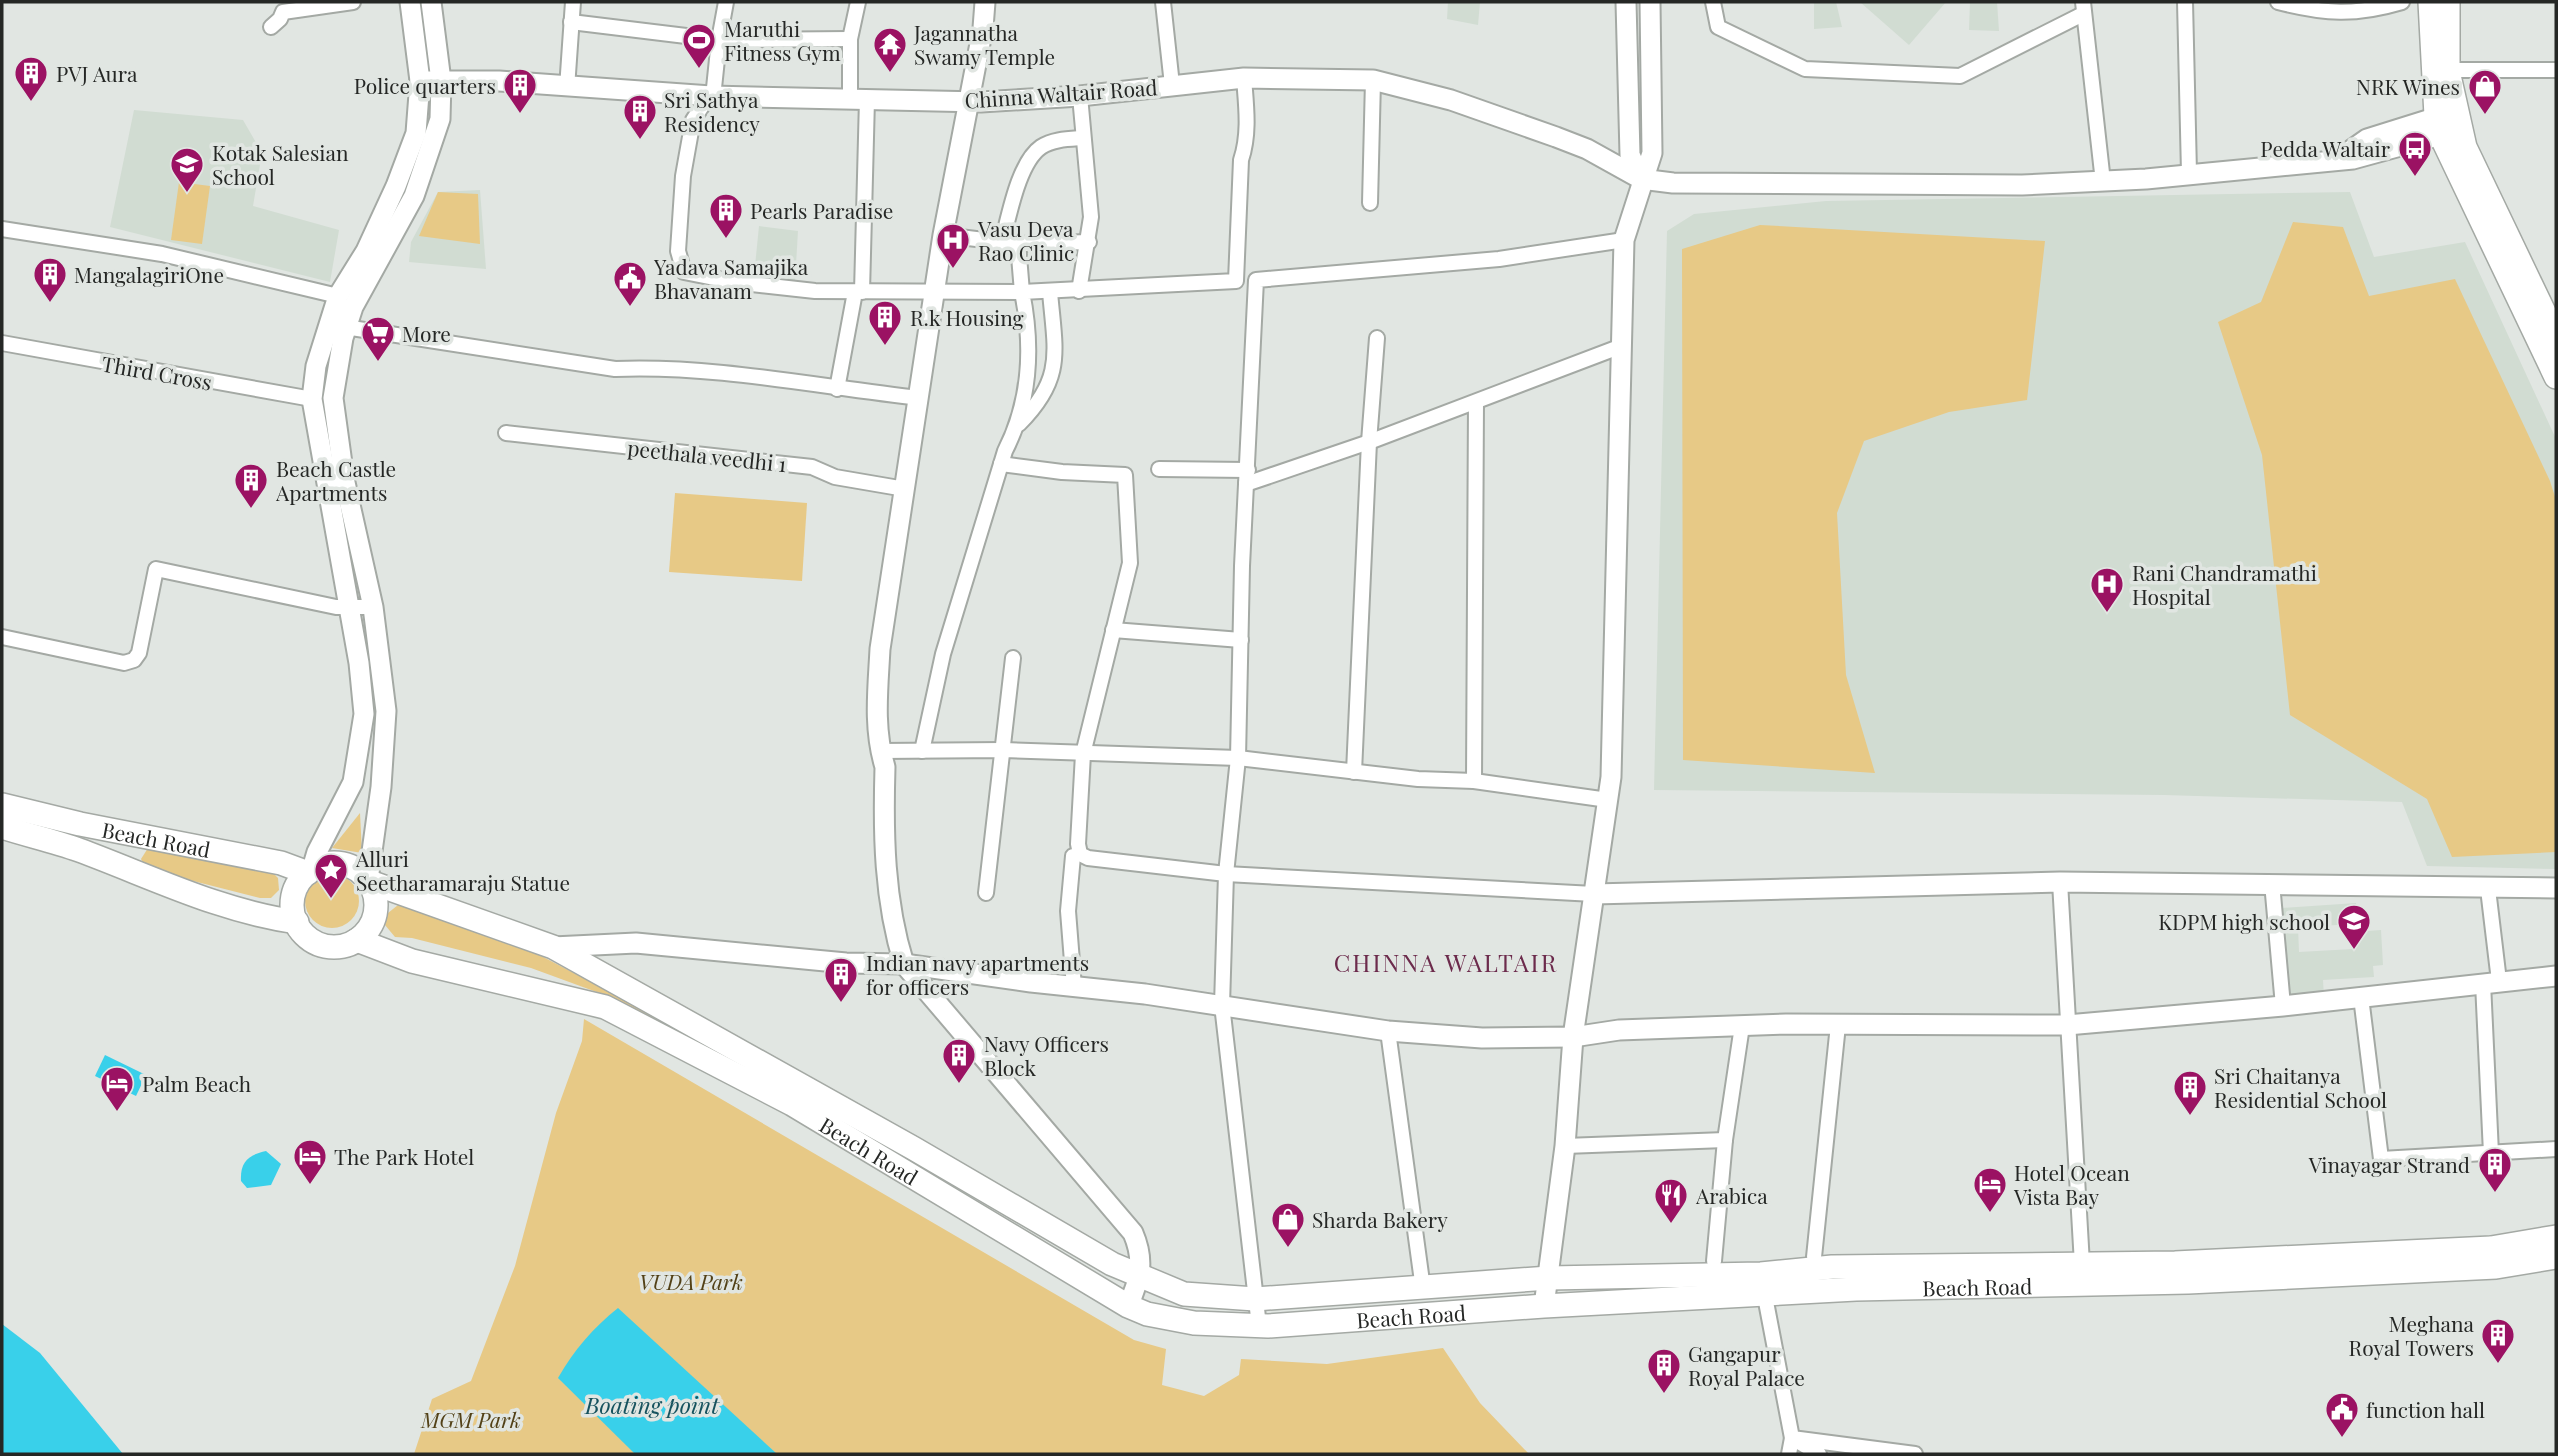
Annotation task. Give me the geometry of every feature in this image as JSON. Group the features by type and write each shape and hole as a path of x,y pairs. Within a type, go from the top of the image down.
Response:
{"main road":[{"path":"2430,2 2439,30 2440,70 2448,123 2556,377"},
{"path":"2439,30 2448,2"},
{"path":"2448,123 2556,337"},
{"name":"Beach Road","path":"2,804 80,824 310,871"},
{"name":"Beach Road","path":"2,827 79,850 185,894 265,918 297,922"},
{"path":"327,863 344,864 359,870 369,881 376,898 376,914 369,929 357,940 342,946 325,946 310,939 297,922 293,912 293,895 300,880 310,871 327,863"},
{"name":"Beach Road","path":"369,881 553,947 1141,1279 1184,1294 1255,1299 1549,1278 1856,1289 2188,1282 2469,1268 2556,1257"},
{"name":"Beach Road","path":"357,940 412,961 605,1007 792,1104 1128,1306 1147,1314 1194,1323 1259,1326 1544,1306 1763,1285 1832,1267 2082,1264 2491,1248 2556,1237"}],"street":[{"path":"271,27 283,12 293,8 352,2"},
{"path":"310,871 353,782 364,714 359,663 312,399 316,366 338,296 366,251 396,186 416,132 420,81 410,2"},
{"path":"369,881 381,788 386,712 373,607 344,478 333,398 345,327 359,295 414,196 440,119 441,81 431,2"},
{"path":"567,88 573,2"},
{"path":"726,2 719,40 719,61 711,96 692,120 683,176 678,251 684,272 734,282 814,291 1050,292 1236,281 1499,259 1624,240"},
{"path":"837,388 859,292 859,99 850,39 858,2"},
{"path":"985,2 983,27 943,235 880,649 877,710 880,751 885,766 887,889 893,929 904,964 1133,1234 1140,1250 1141,1279 1128,1306"},
{"path":"1163,2 1172,85"},
{"path":"1626,2 1630,155 1641,178"},
{"path":"1544,1306 1565,1146 1573,1037 1608,800 1619,531 1619,347 1624,240 1641,178 1652,153 1650,2"},
{"path":"1713,2 1718,27 1805,69 1960,76 2083,8 2103,181"},
{"path":"2185,2 2189,173"},
{"path":"2278,2 2306,9 2351,13 2402,2"},
{"path":"571,22 719,40 850,39"},
{"path":"2440,70 2556,70"},
{"path":"1236,281 1241,160 1246,122 1244,78"},
{"name":"Chinna Waltair Road","path":"420,81 499,81 567,88 711,96 967,100 1080,96 1244,78 1373,80 1451,100 1587,149 1641,178 1673,183 1916,185 2103,181 2353,159 2448,123"},
{"path":"1370,203 1373,80"},
{"path":"1079,291 1091,217 1080,96"},
{"path":"1002,242 1015,191 1038,148 1060,140 1083,138"},
{"path":"2,229 162,254 338,296"},
{"path":"943,235 1018,244 1089,242"},
{"path":"1018,244 1028,324 1019,424"},
{"path":"1256,279 1238,758 1226,874 1222,1005 1259,1326"},
{"path":"922,751 943,654 1001,464 1019,424 1049,387 1054,372 1056,357 1050,292"},
{"path":"345,327 615,369 691,370 920,398"},
{"path":"1354,772 1368,442 1377,338"},
{"name":"Third Cross","path":"2,343 312,399"},
{"path":"1159,468 1247,477 1368,442 1619,347"},
{"path":"1474,782 1476,402"},
{"name":"peethala veedhi 1","path":"506,433 812,467 835,477 905,489"},
{"path":"1001,464 1125,475 1130,563 1083,754 1077,844 1080,854 1088,858 1226,874 1594,894 2060,882 2556,888"},
{"path":"2,636 124,663 134,660 139,653 156,569 348,608 373,607"},
{"path":"1113,631 1241,640"},
{"path":"986,894 1013,658"},
{"path":"880,751 1004,750 1238,758 1354,772 1474,782 1608,800"},
{"path":"1073,856 1068,911 1074,987"},
{"path":"2060,882 2082,1264"},
{"path":"2272,883 2283,1006"},
{"path":"2488,889 2491,1153"},
{"path":"553,947 636,943 846,964 904,964 1222,1005 1388,1031 1482,1038 1573,1037 1619,1030 1742,1026 2067,1025 2283,1006 2556,976"},
{"path":"2361,997 2381,1159 2556,1149"},
{"path":"1814,1257 1838,1025"},
{"path":"1714,1261 1725,1140 1742,1026"},
{"path":"1388,1031 1423,1289"},
{"path":"1565,1146 1725,1140"},
{"path":"1763,1285 1792,1438 1789,1454"},
{"path":"1792,1438 1819,1454"},
{"path":"1792,1438 1915,1454"}],"shaded area":[{"path":"1448,2 1480,2 1478,25 1447,19"},
{"path":"1814,2 1836,2 1842,27 1814,29"},
{"path":"1860,2 1946,2 1909,45"},
{"path":"1970,2 1997,2 1999,31 1969,30"},
{"name":"Kotak Salesian School","path":"134,110 243,120 262,153 253,206 339,230 330,282 110,227"},
{"path":"480,190 486,269 409,262 411,242 438,192"},
{"name":"Rani Chandramathi Hospital","path":"2350,192 2374,257 2465,242 2556,439 2556,869 2427,866 2402,802 2164,795 1654,790 1667,231 1694,214 1826,201"},
{"path":"759,226 798,231 795,281 754,276"},
{"name":"KDPM high school","path":"2356,903 2357,924 2298,927 2299,952 2353,949 2353,932 2381,930 2383,965 2373,966 2374,977 2323,980 2324,998 2288,1000 2282,908"}],"green space":[{"path":"179,182 210,186 202,244 171,240"},
{"path":"438,192 478,194 480,244 419,236"},
{"path":"2293,222 2343,227 2369,296 2455,279 2550,481 2556,500 2556,852 2452,857 2427,799 2290,715 2262,455 2218,322 2261,302"},
{"path":"1760,225 2045,241 2027,400 1949,412 1864,441 1837,513 1846,675 1875,773 1683,760 1682,249"},
{"path":"675,493 807,503 802,581 669,572"},
{"path":"360,813 362,853 332,848"},
{"path":"148,848 269,869 278,878 279,890 271,898 260,898 146,869 141,859"},
{"path":"332,874 351,882 359,901 351,920 332,928 313,920 305,901 313,882"},
{"path":"398,905 418,909 526,948 721,1050 719,1055 602,994 531,968 412,938 395,937 385,925 388,913"},
{"name":"VUDA Park","path":"584,1019 1134,1340 1166,1349 1162,1385 1204,1396 1239,1375 1241,1359 1327,1364 1443,1348 1480,1403 1529,1454 414,1454 432,1399 471,1381 515,1266 556,1113 582,1041"}],"water":[{"path":"105,1055 146,1075 136,1096 95,1076"},
{"path":"266,1151 281,1164 271,1185 247,1188 241,1181 246,1160"},
{"name":"Boating point","path":"618,1308 777,1454 635,1454 558,1378 585,1340"},
{"path":"2,1324 40,1353 123,1454 2,1454"}],"place":[{"name":"Maruthi Fitness Gym","path":"699,70"},
{"name":"Jagannatha Swamy Temple","path":"890,74"},
{"name":"PVJ Aura","path":"31,103"},
{"name":"Police quarters","path":"520,115"},
{"name":"NRK Wines","path":"2485,116"},
{"name":"Sri Sathya Residency","path":"640,141"},
{"name":"Pedda Waltair","path":"2415,178"},
{"name":"Kotak Salesian School","path":"187,194"},
{"name":"Pearls Paradise","path":"726,240"},
{"name":"Vasu Deva Rao Clinic","path":"953,270"},
{"name":"MangalagiriOne","path":"50,304"},
{"name":"Yadava Samajika Bhavanam","path":"630,308"},
{"name":"R.k Housing","path":"885,347"},
{"name":"More","path":"378,363"},
{"name":"Beach Castle Apartments","path":"251,510"},
{"name":"Rani Chandramathi Hospital","path":"2107,614"},
{"name":"Alluri Seetharamaraju Statue","path":"331,900"},
{"name":"KDPM high school","path":"2354,951"},
{"name":"Indian navy apartments for officers","path":"841,1004"},
{"name":"Navy Officers Block","path":"959,1085"},
{"name":"Palm Beach","path":"117,1113"},
{"name":"Sri Chaitanya Residential School","path":"2190,1117"},
{"name":"The Park Hotel","path":"310,1186"},
{"name":"Vinayagar Strand","path":"2495,1194"},
{"name":"Hotel Ocean Vista Bay","path":"1990,1214"},
{"name":"Arabica","path":"1671,1225"},
{"name":"Sharda Bakery","path":"1288,1249"},
{"name":"Meghana Royal Towers","path":"2498,1365"},
{"name":"Gangapur Royal Palace","path":"1664,1395"},
{"name":"function hall","path":"2342,1439"}],"district":[{"name":"CHINNA WALTAIR","path":"1446,962"}],"park label":[{"name":"MGM Park","path":"471,1419"}]}
